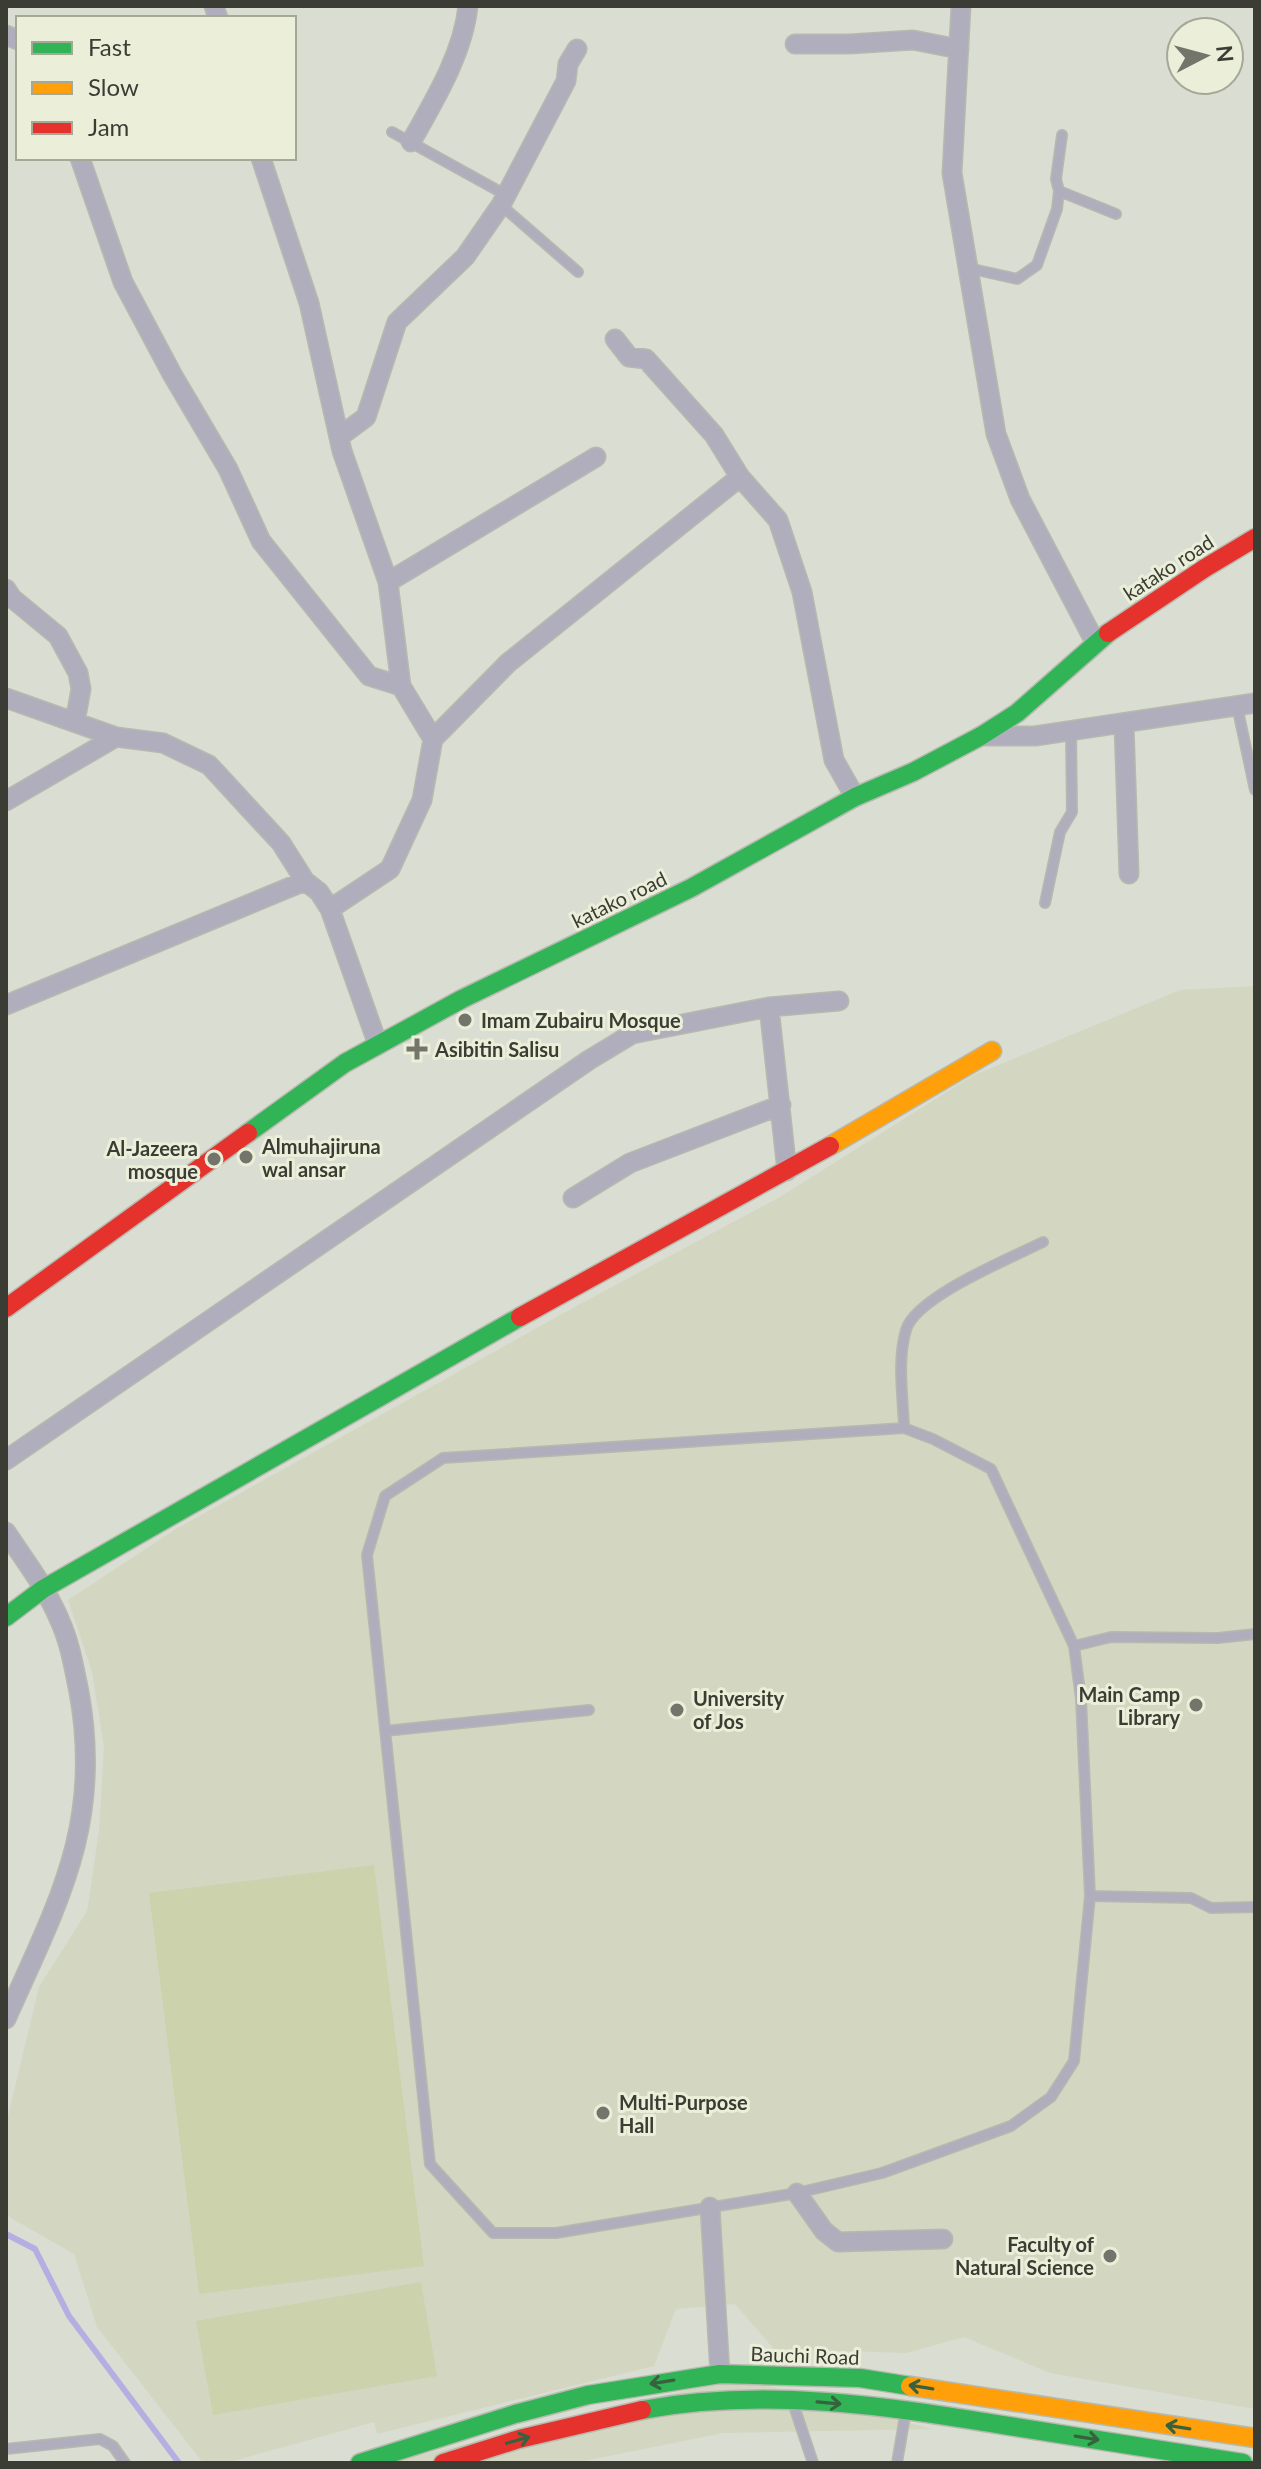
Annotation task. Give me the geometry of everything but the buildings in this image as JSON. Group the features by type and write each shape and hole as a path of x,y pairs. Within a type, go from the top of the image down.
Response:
{"main road":[{"name":"katako road","path":"6,1308 345,1063 462,999 691,888 855,797 913,772 981,736 1017,713 1095,642 1255,538"},
{"path":"6,1617 43,1589 479,1339 787,1171 992,1051"},
{"name":"Bauchi Road","path":"360,2463 559,2403 664,2381 720,2374 860,2378 1255,2438"},
{"path":"443,2463 519,2439 689,2401 754,2398 906,2409 1243,2463"}],"street":[{"path":"411,142 459,45 468,6"},
{"path":"961,6 952,173 996,434 1020,499 1095,642"},
{"path":"795,44 913,40 959,49"},
{"path":"339,437 366,417 397,322 465,257 503,200 566,81 568,64 577,49"},
{"path":"81,160 123,282 228,469 261,541 369,676 401,686"},
{"path":"262,160 309,303 339,437 388,582 401,686 433,739"},
{"path":"615,339 629,357 646,359 714,435 740,477 778,520 802,592 834,760 855,797"},
{"path":"388,582 596,457"},
{"path":"330,909 390,869 422,800 433,739 508,663 740,477"},
{"path":"6,589 12,598 58,636 78,673 81,689 75,722"},
{"path":"6,698 116,737 163,743 209,765 281,843 305,881 319,892 330,909 378,1045"},
{"path":"981,736 1035,736 1246,705"},
{"path":"1124,724 1129,874"},
{"path":"6,801 116,737"},
{"path":"6,1005 305,881"},
{"path":"6,1460 589,1060 632,1034 769,1007 839,1001"},
{"path":"769,1007 787,1171"},
{"path":"573,1198 630,1163 781,1105"},
{"path":"6,1532 63,1626 82,1710 87,1774 80,1832 67,1881 6,2019"},
{"path":"797,2193 824,2231 838,2242 943,2239"},
{"path":"710,2207 720,2374"}],"lane":[{"path":"392,132 503,200 578,272"},
{"path":"968,268 1017,279 1037,265 1057,209 1059,191 1056,179 1062,135"},
{"path":"1059,191 1116,214"},
{"path":"1246,705 1255,790"},
{"path":"1045,903 1060,832 1072,812 1071,731"},
{"path":"904,1428 901,1357 906,1327 920,1307 1043,1242"},
{"path":"904,1428 933,1439 991,1469 1074,1646 1081,1699 1090,1896 1074,2061 1051,2097 1011,2126 882,2173 797,2193 556,2233 493,2233 430,2164 367,1555 385,1496 443,1458 904,1428"},
{"path":"1074,1646 1111,1637 1218,1638 1255,1634"},
{"path":"385,1731 589,1710"},
{"path":"1090,1896 1191,1898 1211,1908 1255,1907"},
{"path":"792,2400 813,2463"},
{"path":"897,2463 906,2409"},
{"path":"6,2449 100,2439 113,2446 125,2463"}],"shaded area":[{"name":"University of Jos","path":"1255,986 1255,2409 1050,2373 964,2337 907,2353 774,2349 735,2304 676,2309 654,2366 377,2434 374,2422 226,2463 203,2463 97,2327 74,2254 6,2215 6,2124 39,1987 87,1911 99,1831 104,1747 92,1672 68,1600 176,1529 580,1304 780,1197 972,1076 1180,990"},
{"path":"738,2378 932,2429 723,2433 574,2463 388,2463"}],"green space":[{"path":"374,1865 424,2266 199,2294 149,1893"},
{"path":"421,2282 437,2376 213,2415 196,2321"}],"waterway":[{"path":"6,2234 35,2249 69,2316 179,2463"}],"traffic: fast":[{"path":"248,1133 345,1063 462,999 691,888 855,797 913,772 981,736 1017,713 1108,633"},
{"path":"6,1617 43,1589 520,1317"},
{"path":"360,2463 515,2414 588,2395 720,2374 860,2378 910,2386"},
{"path":"642,2410 734,2400 872,2406 1243,2463"}],"traffic: slow":[{"path":"830,1146 992,1051"},
{"path":"910,2386 1255,2438"}],"traffic: jam":[{"path":"1108,633 1255,538"},
{"path":"6,1308 248,1133"},
{"path":"520,1317 830,1146"},
{"path":"443,2463 519,2439 642,2410"}],"place":[{"name":"Imam Zubairu Mosque","path":"465,1020"},
{"name":"Asibitin Salisu","path":"417,1049"},
{"name":"Almuhajiruna wal ansar","path":"246,1157"},
{"name":"Al-Jazeera mosque","path":"214,1159"},
{"name":"Main Camp Library","path":"1196,1705"},
{"name":"University of Jos","path":"677,1710"},
{"name":"Multi-Purpose Hall","path":"603,2113"},
{"name":"Faculty of Natural Science","path":"1110,2256"}]}
